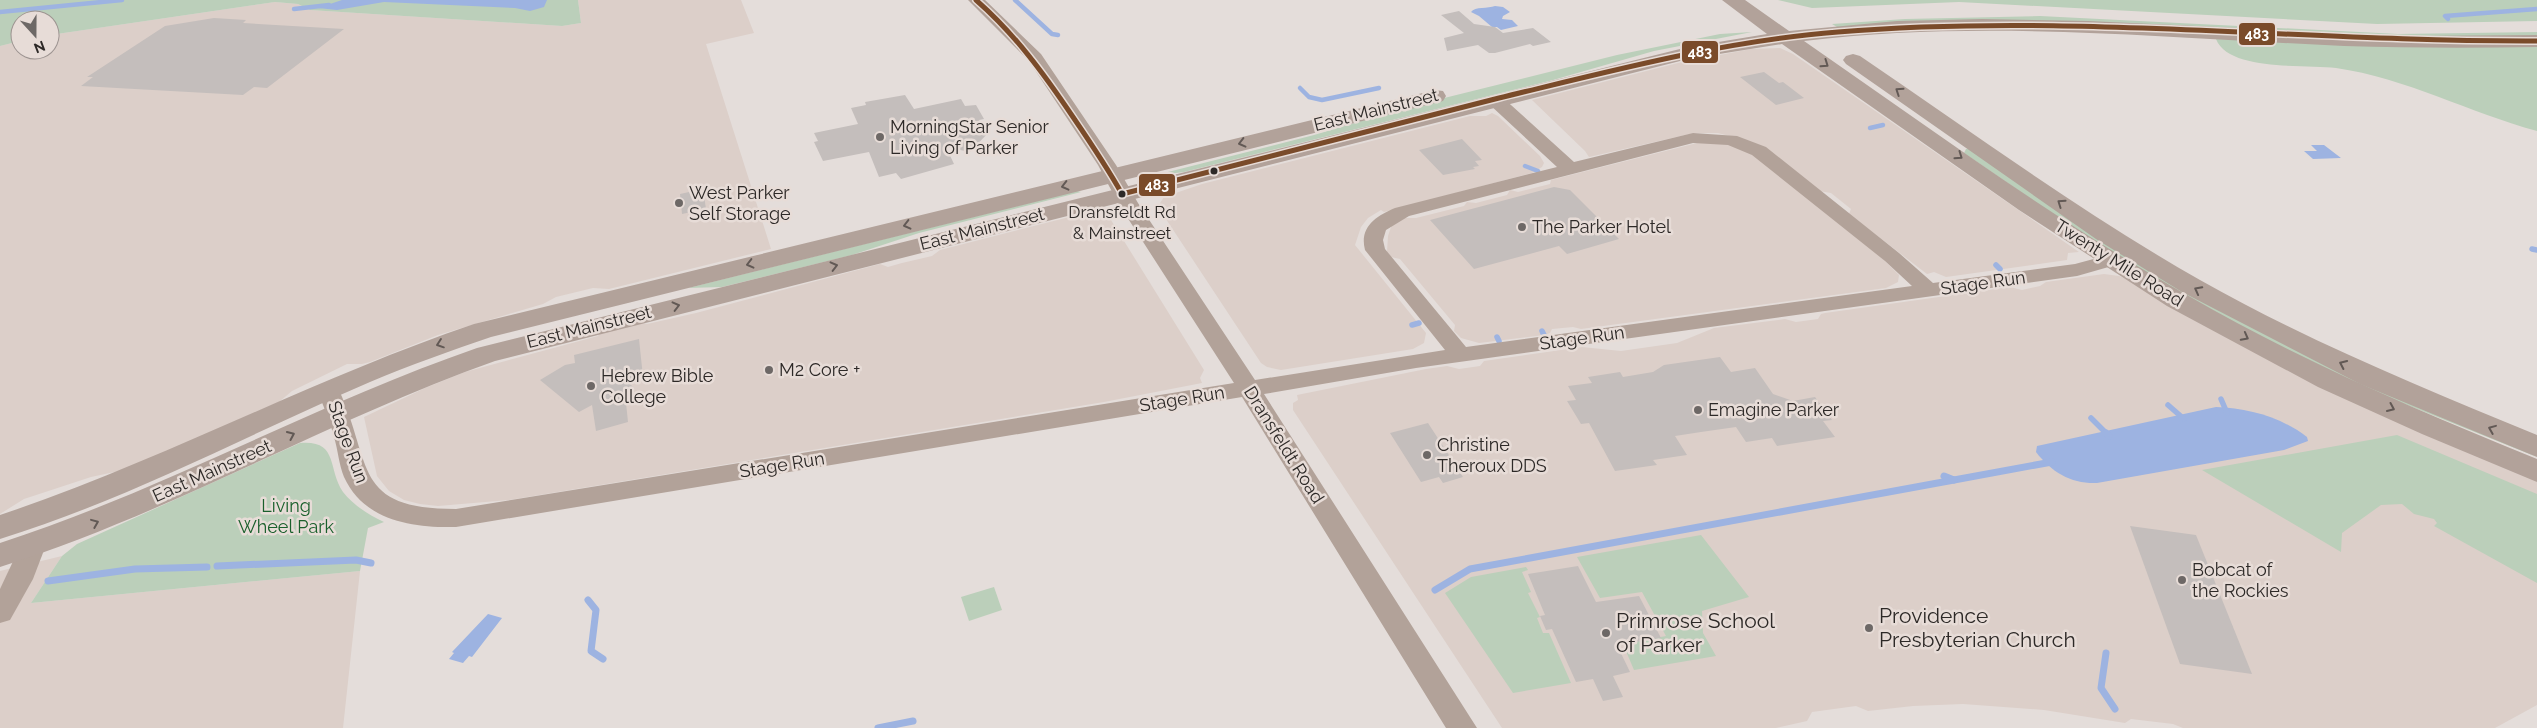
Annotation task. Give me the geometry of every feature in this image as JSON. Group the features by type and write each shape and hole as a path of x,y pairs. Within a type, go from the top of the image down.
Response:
{"main road":[{"name":"Twenty Mile Road","path":"1732,0 1768,10 2099,230 2191,286 2348,366 2537,448"},
{"name":"East Mainstreet","path":"0,527 77,501 225,436 519,344 1768,10"},
{"name":"East Mainstreet","path":"0,555 33,545 142,503 333,402 411,355 462,337 574,307 1495,100 1664,58 1798,30 1891,13 2000,11 2388,30 2537,28"},
{"name":"East Mainstreet","path":"1798,30 2002,25 2384,42 2537,41"},
{"name":"Twenty Mile Road","path":"1798,30 2112,260 2185,305 2320,375 2453,436 2537,470"},
{"path":"453,365 462,354 471,350 562,321 572,314 574,307"},
{"path":"33,545 44,532 57,522 196,459 225,436"}],"street":[{"name":"Dransfeldt Road","path":"976,0 1002,23 1034,58 1249,389 1462,728"},
{"path":"1495,100 1570,169"},
{"path":"1462,355 1377,253 1372,241 1376,228 1386,218 1570,169 1697,138 1717,138 1743,143 1763,154 1892,257 1928,290"},
{"name":"Stage Run","path":"333,402 357,478 366,491 386,506 402,513 421,518 446,518 483,515 1218,392 1249,389 1462,355 2083,269 2112,260"},
{"path":"0,612 20,579 33,545"}],"shaded area":[{"path":"578,0 741,0 754,33 706,44 771,249 609,289 593,288 556,297 543,304 438,335 370,362 347,364 292,391 279,402 124,470 91,477 24,499 0,514 0,46 10,44 10,60 60,60 60,34 275,2 298,4 310,10 562,26 581,23"},
{"path":"1780,48 1793,54 2079,252 2068,253 2067,260 1946,277 1934,272 1927,274 1849,214 1851,209 1831,193 1819,191 1737,138 1718,133 1694,133 1589,157 1532,100 1678,63 1751,49"},
{"path":"1492,113 1498,116 1540,156 1544,163 1542,167 1532,173 1384,212 1381,210 1368,218 1361,227 1355,245 1426,333 1424,343 1413,349 1281,370 1267,367 1261,363 1160,210 1160,203 1164,197 1202,184 1470,116 1486,116"},
{"path":"1701,142 1724,143 1747,150 1878,254 1899,275 1898,282 1886,288 1581,329 1573,327 1552,329 1550,333 1544,335 1479,343 1461,338 1454,331 1455,325 1400,259 1391,257 1387,252 1388,236 1392,224 1404,218 1416,218 1464,206 1467,202 1476,203 1507,195 1510,190 1518,192 1550,184 1551,180"},
{"path":"1089,212 1099,212 1111,220 1204,370 1200,378 1202,383 1104,402 509,500 438,506 420,504 404,500 389,491 377,476 364,417 425,388 465,372 598,336 601,331 638,322 647,324 696,313 880,264 888,267 932,256 940,250"},
{"path":"2104,274 2119,276 2135,282 2537,477 2537,705 2495,728 2183,728 2173,724 2131,719 2125,723 2044,710 1963,704 1913,706 1868,711 1856,706 1812,712 1807,721 1776,728 1502,728 1293,410 1293,403 1298,400 1297,395 1426,369 1447,366 1459,369 1480,366 1484,361 1582,347 1621,351 1677,343 1714,328 1785,319 1796,322 1818,319 1821,314 1825,313 2010,287 2022,290 2040,286 2046,282"},
{"path":"62,556 31,603 360,571 343,728 0,728 0,571"}],"green space":[{"path":"0,0 578,0 581,23 562,26 310,10 298,4 275,2 60,34 60,10 10,10 10,44 0,46"},
{"path":"1778,0 2537,0 2537,21 2377,24 1959,2 1812,8"},
{"path":"2040,16 2398,34 2537,32 2537,36 2498,38 1837,27 1832,24 1905,19"},
{"path":"1752,32 1654,51 1553,80 1184,172 1152,176 1314,135 1416,105 1617,55 1720,34"},
{"path":"2216,39 2537,45 2537,131 2512,124 2413,88 2362,73 2336,68 2252,62 2236,57 2224,50"},
{"path":"1966,149 1970,149 2080,224 2537,457 2375,392 2254,334 2098,245 1964,153"},
{"path":"1077,191 1081,192 919,233 852,255 722,287 688,288"},
{"path":"2397,435 2537,494 2537,583 2434,526 2437,523 2434,519 2414,514 2402,504 2381,505 2342,533 2341,552 2202,470"},
{"name":"Living Wheel Park","path":"300,443 312,443 321,446 327,451 343,492 362,509 384,522 368,528 360,571 31,603 62,556 77,544"},
{"path":"1701,535 1749,597 1702,611 1703,633 1716,656 1634,670 1623,644 1666,636 1642,592 1600,598 1577,557"},
{"path":"1526,567 1528,570 1522,572 1531,592 1528,593 1540,617 1537,618 1543,633 1549,633 1571,683 1513,693 1445,593 1471,577"},
{"path":"994,587 1002,610 969,621 961,597"}],"water":[{"path":"342,0 547,0 544,7 530,11 515,8 384,2 337,10 318,8"},
{"path":"1495,6 1503,7 1510,12 1503,16 1502,19 1512,20 1518,26 1501,30 1497,27 1492,27 1471,12 1475,9"},
{"path":"2311,145 2324,145 2341,158 2313,159 2304,151 2317,151"},
{"path":"2216,407 2240,409 2275,419 2297,430 2307,437 2308,441 2284,450 2097,483 2079,482 2063,476 2049,466 2036,452 2037,446"},
{"path":"488,614 502,618 472,657 469,656 463,663 449,659 454,653 452,652"}],"building":[{"path":"1459,11 1474,24 1495,27 1503,33 1533,28 1551,42 1533,46 1530,44 1495,53 1489,53 1478,45 1447,51 1444,38 1464,33 1441,15"},
{"path":"214,18 246,20 243,23 344,29 267,88 254,87 243,95 81,86 93,77 87,77 165,26"},
{"path":"1764,72 1779,83 1783,82 1804,98 1776,105 1740,77"},
{"name":"MorningStar Senior Living of Parker","path":"905,95 914,109 961,99 965,106 976,105 984,119 979,120 987,134 970,152 946,147 954,164 901,179 896,173 879,177 869,152 823,161 814,142 818,141 814,133 858,124 851,108 866,105 865,102"},
{"path":"1462,139 1482,160 1475,161 1479,166 1473,167 1475,169 1443,175 1419,150"},
{"name":"The Parker Hotel","path":"1554,187 1570,190 1619,239 1567,254 1559,246 1474,269 1430,220"},
{"name":"West Parker Self Storage","path":"703,189 706,209 682,214 680,194"},
{"name":"Hebrew Bible College","path":"639,339 643,377 630,384 634,388 625,393 628,422 596,431 592,405 579,412 540,380 565,365 575,363 574,355"},
{"name":"Emagine Parker","path":"1720,357 1731,372 1755,368 1773,394 1793,401 1815,397 1832,420 1823,421 1835,437 1777,446 1772,438 1746,442 1736,427 1675,436 1687,455 1653,460 1657,465 1615,471 1589,423 1581,424 1567,401 1576,400 1568,386 1592,383 1588,377 1620,372 1623,377 1653,372 1664,365"},
{"name":"Christine Theroux DDS","path":"1428,423 1463,477 1443,483 1439,477 1421,482 1390,433"},
{"name":"Bobcat of the Rockies","path":"2130,526 2196,535 2252,674 2180,664"},
{"name":"Primrose School of Parker","path":"1578,566 1596,602 1639,596 1661,638 1617,645 1630,672 1613,676 1623,697 1603,701 1593,679 1576,682 1552,629 1546,630 1540,616 1545,615 1528,574"}],"waterway":[{"path":"0,12 122,0"},
{"path":"1015,0 1052,34 1058,35"},
{"path":"294,9 329,5"},
{"path":"2448,19 2445,16 2537,9"},
{"path":"1300,88 1309,97 1322,100 1379,88"},
{"path":"1870,128 1883,125"},
{"path":"1525,166 1538,171"},
{"path":"2532,249 2537,250"},
{"path":"1996,265 2000,269"},
{"path":"1412,325 1419,323"},
{"path":"1542,331 1544,335"},
{"path":"1497,337 1499,341"},
{"path":"2221,399 2227,413"},
{"path":"2168,405 2184,419"},
{"path":"2091,418 2109,436"},
{"path":"1954,480 2052,462"},
{"path":"1944,476 1954,480"},
{"path":"1435,590 1470,569 1954,480"},
{"path":"217,566 356,560 371,563"},
{"path":"48,581 135,569 207,567"},
{"path":"588,600 596,610 591,651 603,659"},
{"path":"2106,653 2101,688 2115,709"},
{"path":"878,728 913,721"}],"transit line":[{"name":"483","path":"976,0 1004,26 1041,70 1099,155 1122,194 1485,102 1660,60 1749,43 1838,32 1925,27 2100,27 2362,39 2537,41"}],"place":[{"name":"MorningStar Senior Living of Parker","path":"880,137"},
{"name":"Dransfeldt Rd & Mainstreet","path":"1122,194"},
{"name":"West Parker Self Storage","path":"679,203"},
{"name":"The Parker Hotel","path":"1522,227"},
{"name":"M2 Core +","path":"769,370"},
{"name":"Hebrew Bible College","path":"591,386"},
{"name":"Emagine Parker","path":"1698,410"},
{"name":"Christine Theroux DDS","path":"1427,455"},
{"name":"Bobcat of the Rockies","path":"2182,580"},
{"name":"Providence Presbyterian Church","path":"1869,628"},
{"name":"Primrose School of Parker","path":"1606,633"}]}
